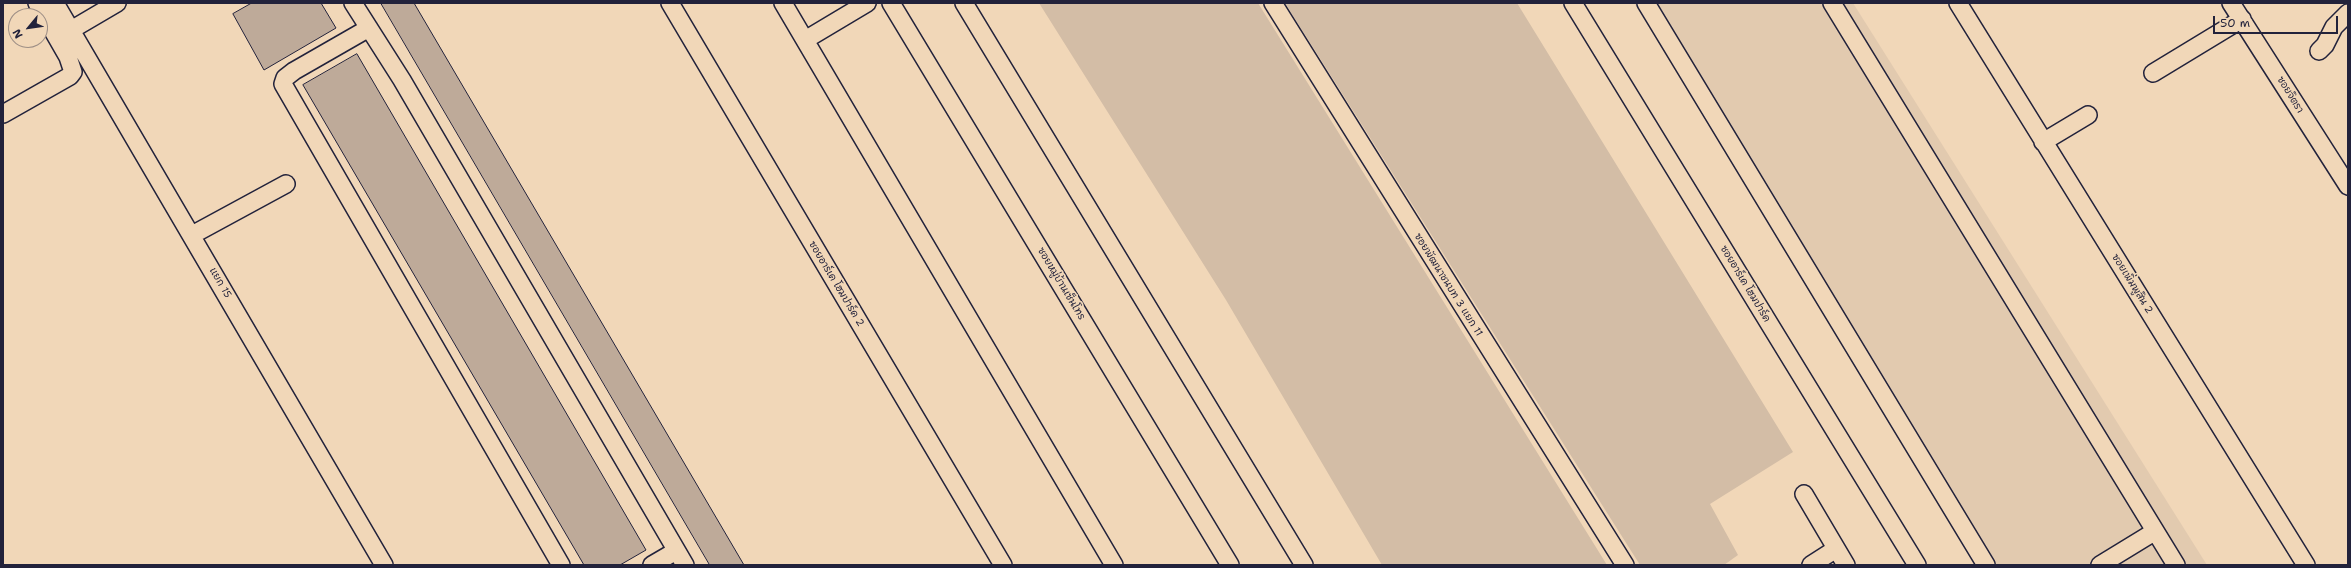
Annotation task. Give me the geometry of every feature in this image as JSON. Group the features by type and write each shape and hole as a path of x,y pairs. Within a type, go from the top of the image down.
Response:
{"street":[{"path":"3,114 70,76 73,72 68,57 37,3"},
{"name":"แยก 15","path":"55,3 384,565"},
{"path":"71,30 117,3"},
{"path":"353,3 402,80 681,558 652,565"},
{"name":"ซอยอาร์เค โฮมปาร์ค 2","path":"670,3 1003,565"},
{"path":"783,3 1114,565"},
{"path":"805,40 867,3"},
{"name":"ซอยหมู่บ้านเซ็นโทร","path":"891,3 1230,565"},
{"path":"964,3 1304,565"},
{"name":"ซอยพัฒนาชนบท 3 แยก 11","path":"1273,3 1625,565"},
{"name":"ซอยอาร์เค โฮมปาร์ค","path":"1573,3 1917,565"},
{"path":"1646,3 1986,565"},
{"path":"1832,3 2154,532 2176,565"},
{"name":"ซอยเพิ่มพูสิน 2","path":"1958,3 2306,565"},
{"name":"ซอยจิตรา","path":"2231,3 2348,186"},
{"path":"2319,51 2325,45 2334,27 2348,13"},
{"path":"2153,73 2242,20"},
{"path":"368,28 294,70 286,78 283,84 561,565"},
{"path":"2043,142 2088,115"},
{"path":"192,235 286,184"},
{"path":"1804,494 1846,565"},
{"path":"2100,565 2154,532"},
{"path":"1811,565 1836,549"}],"shaded area":[{"path":"1039,3 1258,3 1607,565 1382,565 1226,300"},
{"path":"1285,3 1517,3 1793,452 1710,504 1738,555 1724,565 1640,565"},
{"path":"1634,3 1853,3 2207,565 1978,565"}],"building":[{"path":"252,3 321,3 336,28 264,70 233,14"},
{"path":"381,3 414,3 744,565 710,565"},
{"path":"357,54 646,550 620,565 584,565 303,85"}]}
